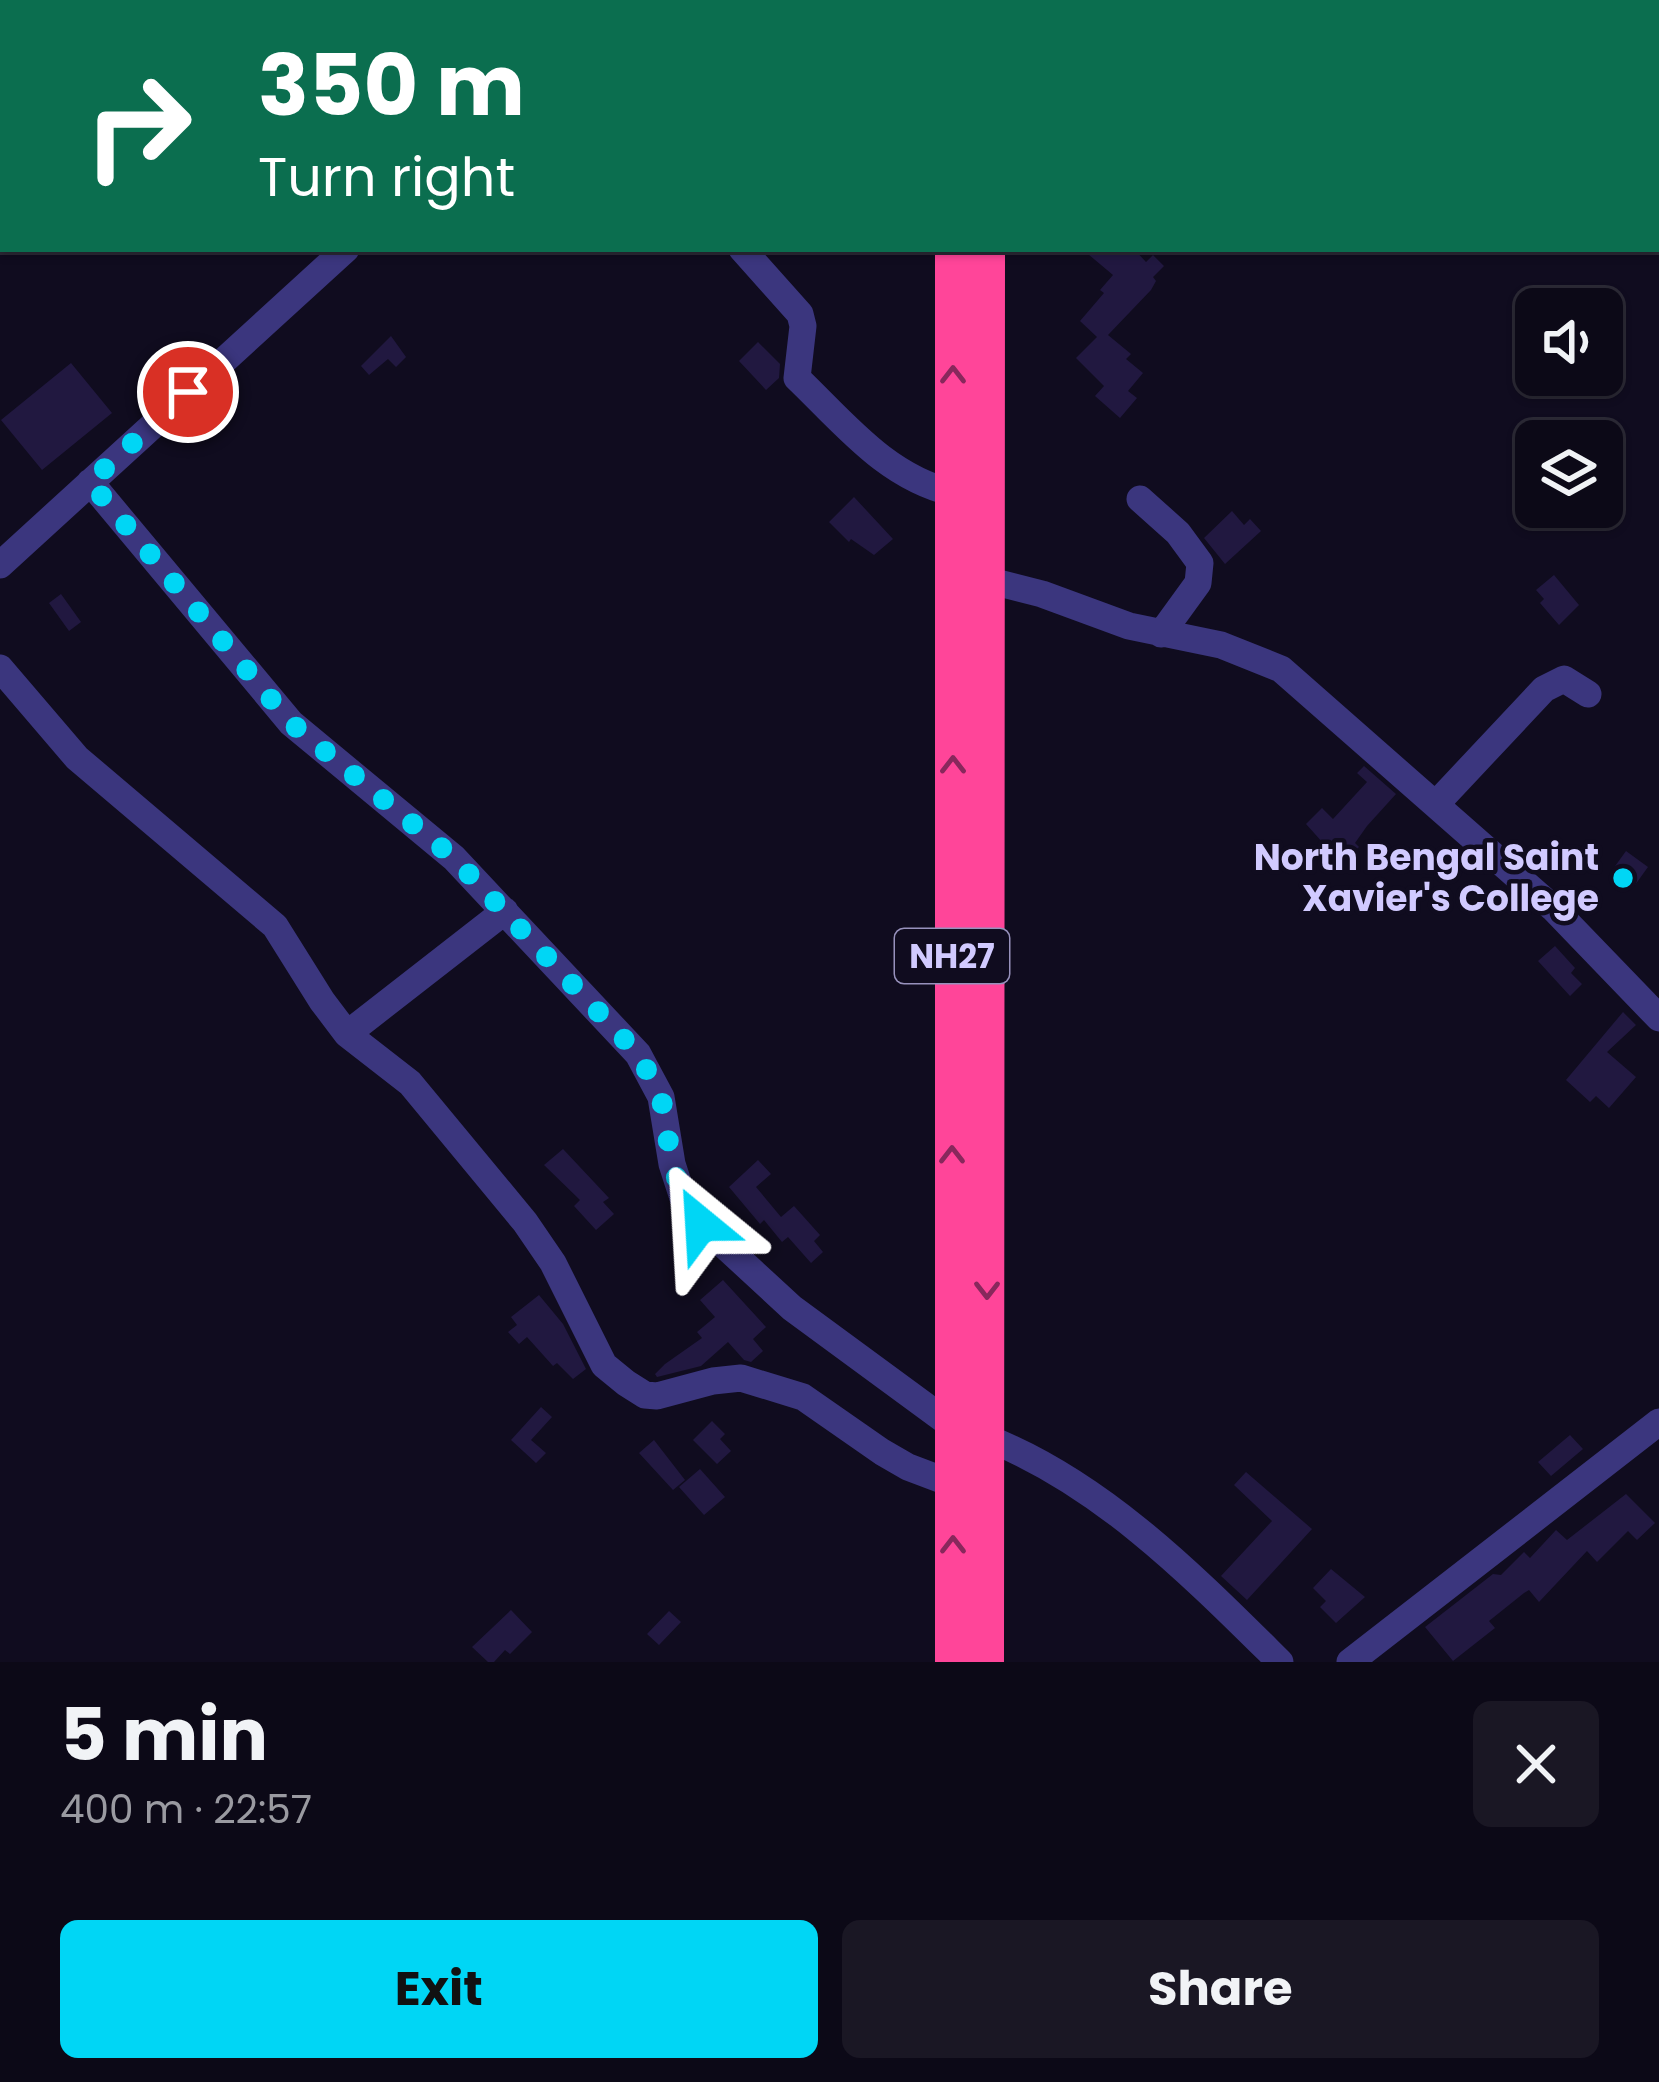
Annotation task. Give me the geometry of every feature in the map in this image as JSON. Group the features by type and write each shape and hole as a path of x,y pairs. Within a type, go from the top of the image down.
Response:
{"highway":[{"name":"NH27","path":"953,252 970,1433 986,1662"},
{"name":"NH27","path":"953,1662 953,1484 970,1433 987,580 987,252"}],"street":[{"path":"0,565 343,252"},
{"path":"745,252 800,314 797,378 880,459 924,486 953,493"},
{"path":"90,482 291,723 454,858 638,1054 661,1096 672,1164 684,1201 701,1224 792,1308 970,1433 1030,1455 1070,1478 1202,1584 1280,1662"},
{"path":"1140,499 1195,551 1200,563 1198,583 1161,634"},
{"path":"987,580 1161,634 1220,645 1282,669 1553,908 1659,1018"},
{"path":"0,668 77,758 275,926 347,1034 410,1082 525,1222 553,1263 604,1365 626,1384 657,1396 740,1378 803,1397 895,1460 953,1484"},
{"path":"1437,803 1544,688 1564,679 1588,694"},
{"path":"347,1034 505,911"},
{"path":"1350,1662 1659,1422"}],"building":[{"path":"1086,252 1137,252 1146,262 1153,255 1164,266 1153,277 1151,290 1108,335 1131,354 1126,359 1143,373 1128,391 1137,398 1120,418 1095,396 1104,386 1076,358 1097,337 1080,321 1113,275"},
{"path":"391,336 406,357 396,367 388,359 369,375 361,366"},
{"path":"758,342 780,364 779,378 766,390 739,361"},
{"path":"71,363 112,413 42,470 1,420"},
{"path":"854,497 893,539 874,555 849,542 829,522"},
{"path":"1232,511 1244,525 1250,519 1261,531 1225,564 1204,538"},
{"path":"1554,575 1579,605 1559,625 1540,603 1544,599 1536,590"},
{"path":"61,594 81,622 69,631 49,603"},
{"path":"1364,766 1396,794 1355,843 1359,847 1341,863 1306,824 1322,808 1333,819 1367,782 1357,773"},
{"path":"1626,851 1648,867 1635,885 1613,869"},
{"path":"1555,946 1582,984 1570,996 1538,961"},
{"path":"1623,1012 1636,1025 1607,1052 1636,1077 1609,1108 1596,1096 1590,1102 1566,1080"},
{"path":"563,1149 609,1198 603,1202 614,1214 596,1230 574,1206 580,1200 544,1165"},
{"path":"758,1160 771,1174 756,1187 781,1217 794,1206 820,1235 814,1241 823,1252 811,1263 788,1237 782,1242 764,1220 760,1224 729,1187"},
{"path":"723,1280 766,1327 753,1339 763,1351 751,1362 728,1342 701,1366 657,1377 665,1364 702,1338 697,1332 715,1317 700,1300"},
{"path":"539,1295 563,1324 586,1369 573,1379 557,1363 553,1366 527,1337 519,1344 508,1332 517,1325 511,1317"},
{"path":"541,1407 552,1417 531,1440 546,1453 536,1463 511,1440"},
{"path":"712,1421 725,1434 720,1439 731,1451 717,1464 693,1440"},
{"path":"1570,1435 1583,1449 1551,1476 1538,1462"},
{"path":"654,1440 685,1480 673,1490 639,1453"},
{"path":"700,1469 725,1497 704,1515 679,1487"},
{"path":"1246,1472 1312,1529 1247,1600 1221,1576 1272,1521 1234,1485"},
{"path":"1626,1494 1655,1523 1637,1540 1628,1531 1597,1562 1587,1551 1539,1602 1529,1590 1524,1593 1489,1621 1495,1628 1453,1661 1425,1627 1493,1574 1501,1575 1524,1552 1530,1558 1556,1530 1567,1540"},
{"path":"1331,1569 1365,1597 1336,1623 1320,1607 1326,1601 1313,1588"},
{"path":"511,1610 532,1632 510,1654 505,1650 488,1662 472,1647"},
{"path":"669,1611 681,1622 659,1645 647,1634"}],"place":[{"name":"North Bengal Saint Xavier's College","path":"1623,878"}],"route":[{"path":"188,392 90,482 291,723 454,858 638,1054 661,1096 672,1164 684,1201 701,1224"}]}
